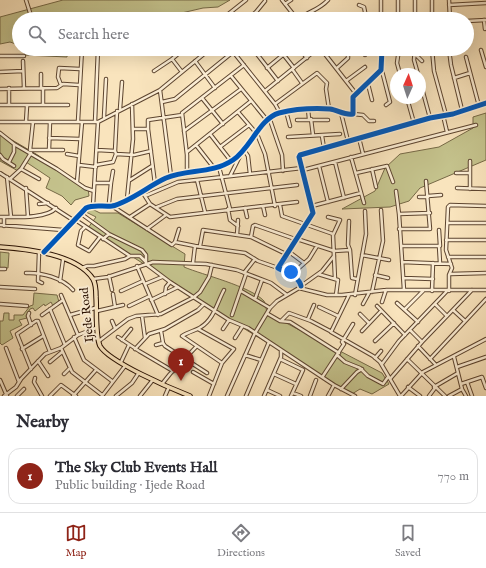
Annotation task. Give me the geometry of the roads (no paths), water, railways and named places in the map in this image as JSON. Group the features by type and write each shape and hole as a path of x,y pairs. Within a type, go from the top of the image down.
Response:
{"main road":[{"name":"Ijede Road","path":"0,248 44,252 64,259 81,269 93,279 98,341 103,350 121,362 162,384 190,396"},
{"name":"Ijede Road","path":"0,248 39,253 63,260 80,270 92,280 96,310 97,343 100,348 107,355 138,374 179,395 186,396"}],"street":[{"path":"26,0 30,12"},
{"path":"231,12 246,0"},
{"path":"256,12 264,1 269,0"},
{"path":"282,0 292,12"},
{"path":"285,4 291,0"},
{"path":"308,12 317,10 328,0"},
{"path":"381,0 381,12"},
{"path":"398,0 398,12"},
{"path":"415,0 415,12"},
{"path":"432,0 432,12"},
{"path":"449,0 450,12"},
{"path":"449,5 486,3"},
{"path":"359,5 364,7 365,12"},
{"path":"474,21 485,20 485,29"},
{"path":"481,50 486,67"},
{"path":"0,56 24,56"},
{"path":"78,122 81,56"},
{"path":"93,206 97,150 96,122 98,56"},
{"path":"154,71 176,56"},
{"path":"0,122 96,122 160,90 201,56"},
{"path":"162,102 176,99 229,56"},
{"path":"237,56 275,104 280,113"},
{"path":"258,56 278,81"},
{"path":"267,68 282,56"},
{"path":"285,56 302,83"},
{"path":"327,56 357,95"},
{"path":"337,68 348,58 348,56"},
{"path":"382,56 381,70 390,102 386,105"},
{"path":"398,56 399,68"},
{"path":"415,56 414,60 416,68"},
{"path":"418,56 422,61"},
{"path":"433,56 434,71 446,115"},
{"path":"449,56 450,65 462,110"},
{"path":"466,57 478,106"},
{"path":"265,91 307,58"},
{"path":"172,59 182,72"},
{"path":"195,61 216,88"},
{"path":"23,62 24,88"},
{"path":"187,174 187,152 182,115 183,112 244,65"},
{"path":"346,81 365,67"},
{"path":"61,85 58,77 60,68 80,69"},
{"path":"353,114 353,99 381,70"},
{"path":"0,72 23,71"},
{"path":"275,104 317,73 327,82 326,89 330,98 329,109"},
{"path":"454,78 470,73"},
{"path":"41,74 43,105"},
{"path":"231,75 267,120"},
{"path":"104,117 106,80"},
{"path":"120,109 122,82"},
{"path":"367,84 372,100"},
{"path":"0,88 57,88 61,85 80,85"},
{"path":"9,88 9,106"},
{"path":"184,131 241,89"},
{"path":"160,90 171,176"},
{"path":"202,98 223,124"},
{"path":"187,152 251,101"},
{"path":"426,103 430,118"},
{"path":"278,268 312,214 312,206 300,155 486,103"},
{"path":"127,199 133,129 132,104"},
{"path":"409,104 414,123"},
{"path":"0,105 68,105"},
{"path":"26,106 26,122"},
{"path":"44,252 63,230 88,206 112,206 171,176 219,167 231,161 244,150 269,117 280,113 308,109 329,109 363,115 369,121 374,121"},
{"path":"308,109 313,135"},
{"path":"79,165 96,166 113,162 115,153 117,111"},
{"path":"238,112 257,134 266,155 267,173 275,206"},
{"path":"286,112 290,126"},
{"path":"341,112 348,141"},
{"path":"155,184 150,151 148,120 164,119 182,115"},
{"path":"442,116 447,132"},
{"path":"269,117 282,155 283,171"},
{"path":"297,120 328,120"},
{"path":"10,179 21,169 31,152 33,122"},
{"path":"48,150 50,122"},
{"path":"77,182 82,122"},
{"path":"220,147 249,125"},
{"path":"297,202 275,206 229,209 174,217 166,215 157,207 150,204 144,194 173,184 197,180 319,166 476,125"},
{"path":"133,129 148,129"},
{"path":"0,133 14,144 31,152 77,182 94,191"},
{"path":"210,134 231,161"},
{"path":"288,137 340,134"},
{"path":"322,136 324,148"},
{"path":"49,138 80,139"},
{"path":"359,138 363,154"},
{"path":"8,162 14,152 14,144"},
{"path":"196,145 214,168"},
{"path":"31,152 63,150"},
{"path":"97,150 131,155 150,151"},
{"path":"244,150 249,158 250,174"},
{"path":"230,176 241,153"},
{"path":"67,154 79,156"},
{"path":"0,155 3,160 14,166"},
{"path":"351,157 364,203"},
{"path":"470,161 470,189"},
{"path":"335,162 344,198"},
{"path":"129,180 152,166"},
{"path":"319,166 328,202"},
{"path":"356,173 387,166 393,182"},
{"path":"219,167 227,193 230,220 238,226"},
{"path":"21,169 39,179"},
{"path":"372,169 376,187"},
{"path":"109,203 113,171"},
{"path":"0,172 130,256"},
{"path":"456,173 470,173"},
{"path":"7,177 11,217"},
{"path":"197,180 206,212"},
{"path":"399,229 430,230 430,213 426,181"},
{"path":"95,183 112,183"},
{"path":"157,207 176,199 297,185"},
{"path":"26,188 28,217"},
{"path":"457,188 486,189"},
{"path":"396,191 404,290"},
{"path":"312,206 361,193"},
{"path":"419,197 442,195"},
{"path":"39,204 48,203"},
{"path":"130,217 150,204"},
{"path":"280,205 282,216 333,234"},
{"path":"382,364 405,335 448,291 450,274 452,270 448,257 446,240 449,222 448,208 450,205 486,206"},
{"path":"112,206 172,245 175,242 245,253 291,275 300,282 300,287"},
{"path":"263,206 265,215"},
{"path":"0,217 28,217 50,213 56,208"},
{"path":"245,208 247,217"},
{"path":"363,304 371,292 379,259 383,233 381,210"},
{"path":"355,295 366,234 366,211"},
{"path":"80,213 109,234 142,250 146,254 146,263"},
{"path":"399,214 430,213"},
{"path":"147,229 166,215"},
{"path":"4,217 2,225 63,230"},
{"path":"328,217 340,220 333,234 335,279 338,280 336,295"},
{"path":"237,235 238,220"},
{"path":"348,221 348,245 350,250 352,278 357,279"},
{"path":"449,222 486,223"},
{"path":"251,237 253,226 255,225 334,251 350,250"},
{"path":"85,227 81,231 78,245 89,251 102,238 109,234"},
{"path":"175,242 179,229"},
{"path":"200,246 203,230 251,237 287,252 304,264"},
{"path":"439,230 440,264"},
{"path":"446,240 486,240"},
{"path":"193,263 195,246"},
{"path":"291,275 314,253 317,246"},
{"path":"401,246 440,247"},
{"path":"39,253 38,282 42,283"},
{"path":"362,255 389,260"},
{"path":"81,269 87,266 124,259 130,256 140,256 162,277 229,320 255,333 323,376 334,385 355,396"},
{"path":"227,396 255,333 268,314 270,308 277,301 300,287 328,266 334,256"},
{"path":"448,257 486,256"},
{"path":"232,315 245,273 255,259"},
{"path":"60,281 63,260"},
{"path":"402,262 451,264"},
{"path":"93,279 109,276 146,263 193,263 230,268 245,273 277,286 287,295"},
{"path":"432,291 434,279 433,263"},
{"path":"98,341 128,319 158,315 194,297 209,277 212,265"},
{"path":"137,266 158,315"},
{"path":"0,269 5,269"},
{"path":"26,273 39,274 60,281 68,284 73,290"},
{"path":"450,274 486,273"},
{"path":"318,274 335,279"},
{"path":"109,276 112,290"},
{"path":"375,276 388,278"},
{"path":"121,292 162,277"},
{"path":"403,278 434,279"},
{"path":"255,300 262,280"},
{"path":"165,294 166,287 170,282"},
{"path":"129,306 165,294 178,286"},
{"path":"0,287 35,289"},
{"path":"300,287 336,295 355,295 386,290 486,290"},
{"path":"222,363 196,347 182,336 192,330 197,329 211,318 224,290"},
{"path":"382,302 386,290"},
{"path":"268,314 280,321 290,322 338,354 346,362 362,369 368,376 383,384 472,290"},
{"path":"240,291 270,308"},
{"path":"405,309 423,291"},
{"path":"113,294 115,306"},
{"path":"61,295 78,335"},
{"path":"330,331 349,295"},
{"path":"42,315 63,300"},
{"path":"430,359 486,300"},
{"path":"397,303 418,322"},
{"path":"0,304 27,306"},
{"path":"135,349 145,338 154,332 161,331 198,310 204,304"},
{"path":"435,304 447,316"},
{"path":"70,315 123,305"},
{"path":"308,320 314,305"},
{"path":"377,306 405,335"},
{"path":"319,307 338,316"},
{"path":"280,321 291,308"},
{"path":"50,309 65,345"},
{"path":"454,310 465,321"},
{"path":"362,331 381,311"},
{"path":"29,313 28,316 31,325"},
{"path":"288,313 308,320 330,331 375,358 382,364 400,396 421,373 486,339"},
{"path":"360,314 369,323"},
{"path":"142,316 145,338"},
{"path":"223,329 229,320"},
{"path":"112,321 115,328"},
{"path":"30,369 17,334 38,322 50,352"},
{"path":"375,342 394,323"},
{"path":"323,376 344,344 342,342 353,324"},
{"path":"235,338 242,327"},
{"path":"0,380 6,395 16,387 44,354 60,348 78,335 96,328"},
{"path":"122,340 131,329"},
{"path":"197,329 234,349 222,363 209,396"},
{"path":"410,330 422,342"},
{"path":"161,331 163,343 168,348 207,373"},
{"path":"22,349 43,336"},
{"path":"74,337 84,360 112,381"},
{"path":"118,337 128,345 173,371"},
{"path":"246,396 268,342"},
{"path":"156,345 163,343"},
{"path":"121,362 128,345"},
{"path":"418,346 436,365"},
{"path":"162,384 196,347"},
{"path":"6,348 19,382"},
{"path":"60,348 73,374 102,395 125,366"},
{"path":"264,396 280,359 281,350"},
{"path":"375,358 380,351"},
{"path":"50,362 62,352"},
{"path":"245,355 261,360"},
{"path":"454,357 462,389 466,396"},
{"path":"457,367 486,357"},
{"path":"280,359 303,370 292,394 301,396"},
{"path":"406,359 445,396"},
{"path":"38,360 48,376"},
{"path":"64,374 70,368"},
{"path":"341,389 357,372 362,369"},
{"path":"50,396 60,385 74,395 96,370"},
{"path":"193,372 214,384"},
{"path":"429,396 434,387 458,373"},
{"path":"116,396 132,383 138,374"},
{"path":"274,374 296,384"},
{"path":"461,384 484,376 486,388"},
{"path":"35,378 34,382 42,396"},
{"path":"310,396 316,380"},
{"path":"140,396 152,381"},
{"path":"467,382 472,396"},
{"path":"328,396 334,385"},
{"path":"408,387 420,396"},
{"path":"17,396 24,389"},
{"path":"164,396 168,389"},
{"path":"449,396 462,389"},
{"path":"267,390 280,396"}],"place":[{"name":"The Sky Club Events Hall","path":"181,381"}]}
